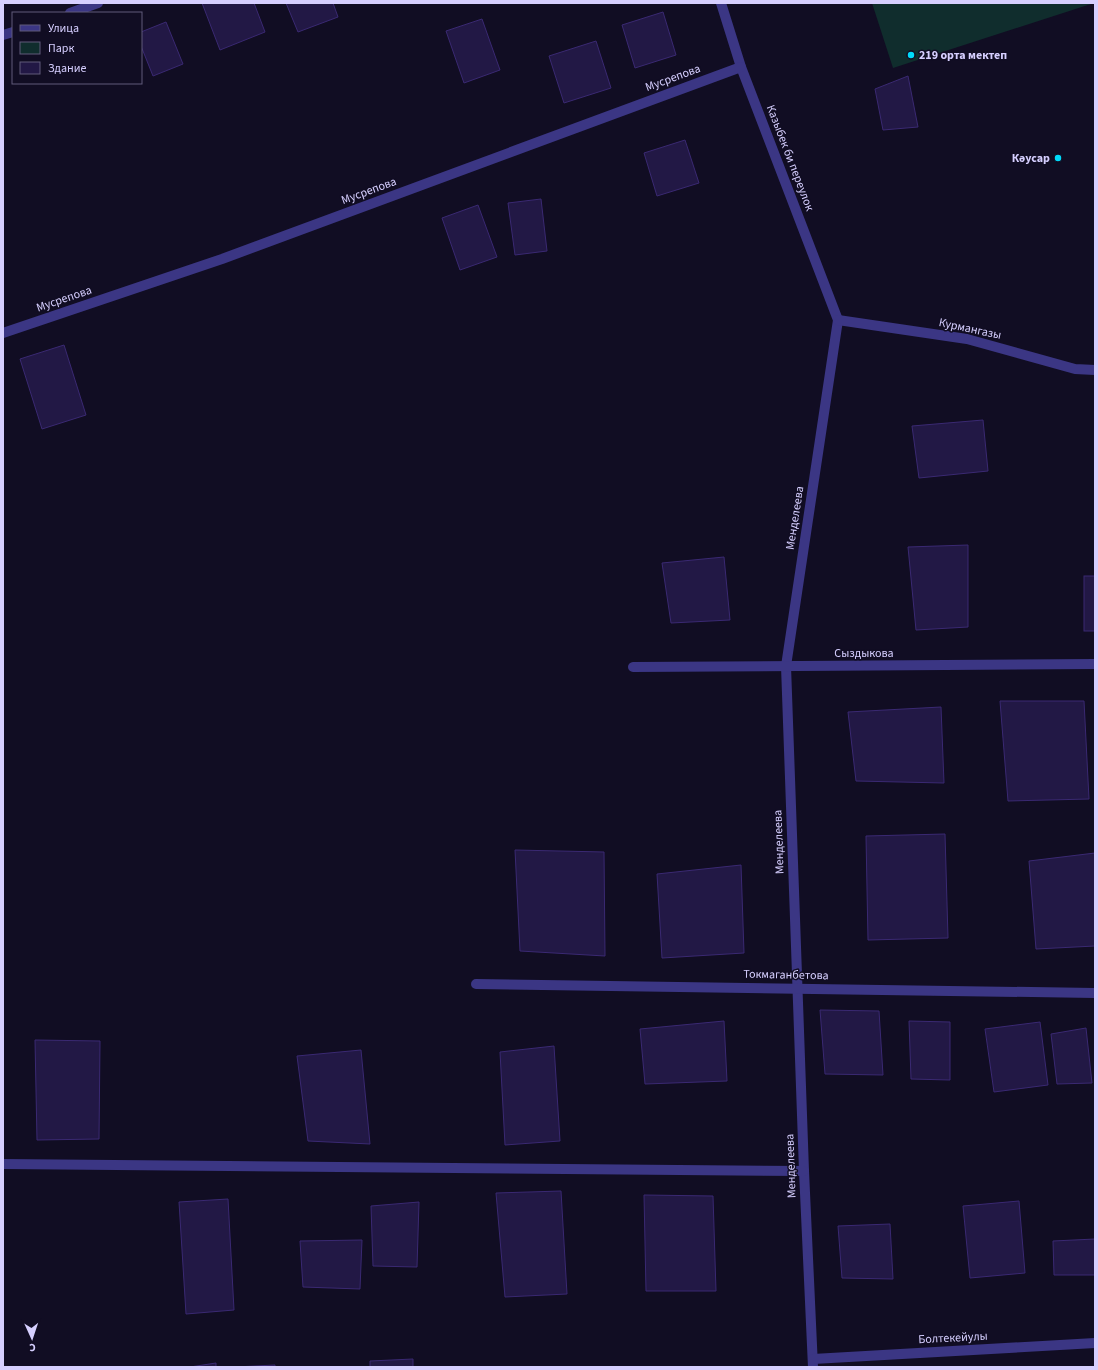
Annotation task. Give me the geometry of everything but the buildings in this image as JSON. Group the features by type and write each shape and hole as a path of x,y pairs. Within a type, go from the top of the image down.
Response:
{"street":[{"path":"73,12 98,3"},
{"name":"Казыбек би переулок","path":"721,3 741,67 838,320"},
{"name":"Мусрепова","path":"3,333 222,259 741,67"},
{"name":"Курмангазы","path":"838,320 967,339 1075,369 1095,370"},
{"name":"Менделеева","path":"813,1363 804,1171 786,666 838,320"},
{"name":"Сыздыкова","path":"633,667 1095,664"},
{"name":"Токмаганбетова","path":"476,984 1095,993"},
{"path":"3,1164 804,1171"},
{"name":"Болтекейулы","path":"813,1363 1095,1342"}],"green space":[{"path":"872,3 1094,3 893,68"}],"place":[{"name":"219 орта мектеп","path":"911,55"},
{"name":"Кәусар","path":"1058,158"}]}
